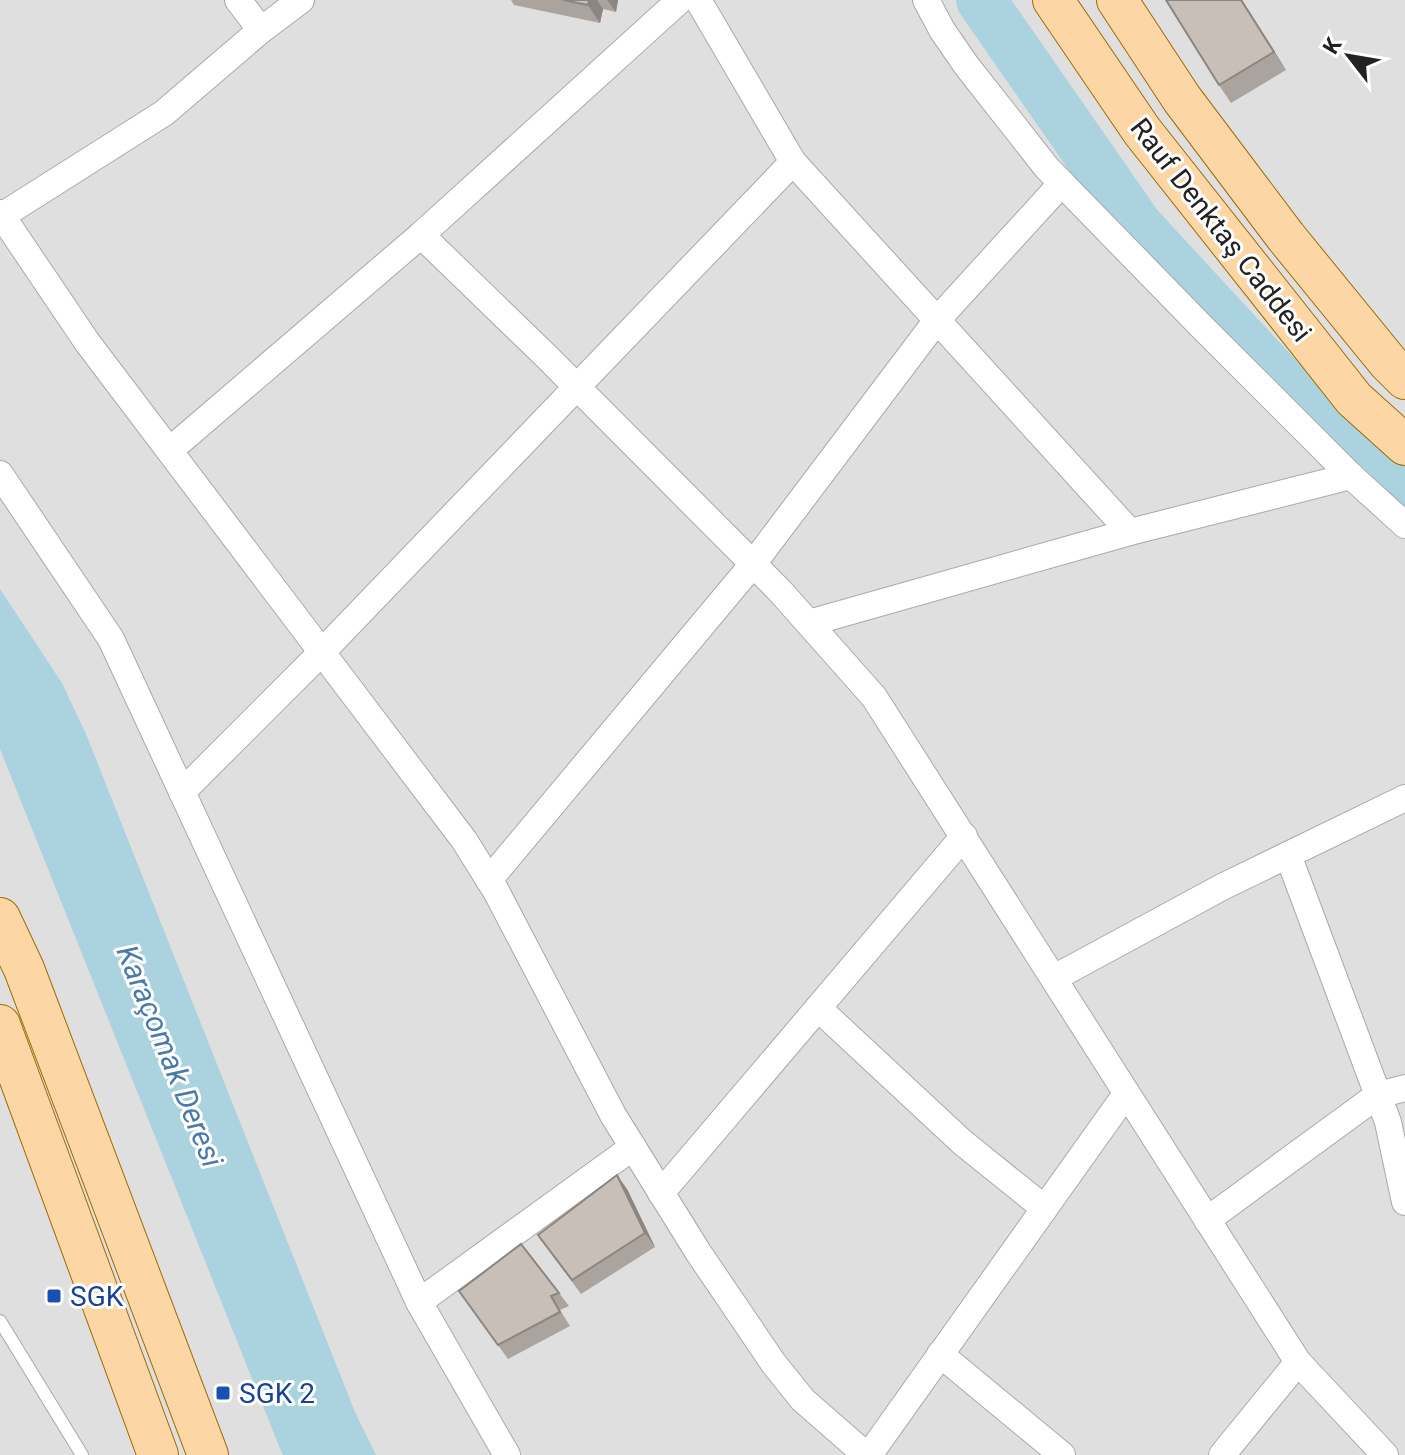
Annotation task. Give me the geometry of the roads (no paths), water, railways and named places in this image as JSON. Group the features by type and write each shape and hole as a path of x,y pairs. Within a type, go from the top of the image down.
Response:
{"main road":[{"name":"Rauf Denktaş Caddesi","path":"1053,0 1151,143 1354,399 1405,445"},
{"name":"Rauf Denktaş Caddesi","path":"1117,0 1182,99 1286,237 1405,379"},
{"path":"0,918 24,969 208,1455"},
{"path":"0,1025 19,1098 158,1455"}],"street":[{"path":"238,0 261,30"},
{"path":"301,0 164,113 1,215 87,342 464,840 489,880 613,1115 698,1252 774,1364 803,1400 867,1455 1126,1094"},
{"path":"170,450 421,235 680,0"},
{"path":"698,0 793,162 1130,532"},
{"path":"926,0 966,65 1062,183 1351,476 1405,525"},
{"path":"182,792 322,652 793,162"},
{"path":"489,880 753,564 937,320 1062,183"},
{"path":"421,235 753,564 874,697 1298,1362 1385,1455"},
{"path":"0,474 111,639 419,1302 507,1455"},
{"path":"809,623 1130,532 1351,476"},
{"path":"1054,978 1222,887 1405,798"},
{"path":"661,1193 964,836"},
{"path":"1288,855 1388,1122 1405,1202"},
{"path":"818,1008 962,1142 1044,1208"},
{"path":"1207,1220 1378,1095 1405,1088"},
{"path":"419,1302 633,1147"},
{"path":"940,1354 1062,1455"},
{"path":"1222,1455 1298,1362"}],"lane":[{"path":"0,1321 82,1455"}],"water":[{"name":"Karaçomak Deresi","path":"0,589 62,683 86,734 355,1412 376,1455 283,1455 279,1446 0,749"}],"waterway":[{"path":"981,0 1138,226 1297,398 1405,500"}],"place":[{"name":"SGK","path":"54,1296"},
{"name":"SGK 2","path":"223,1393"}]}
